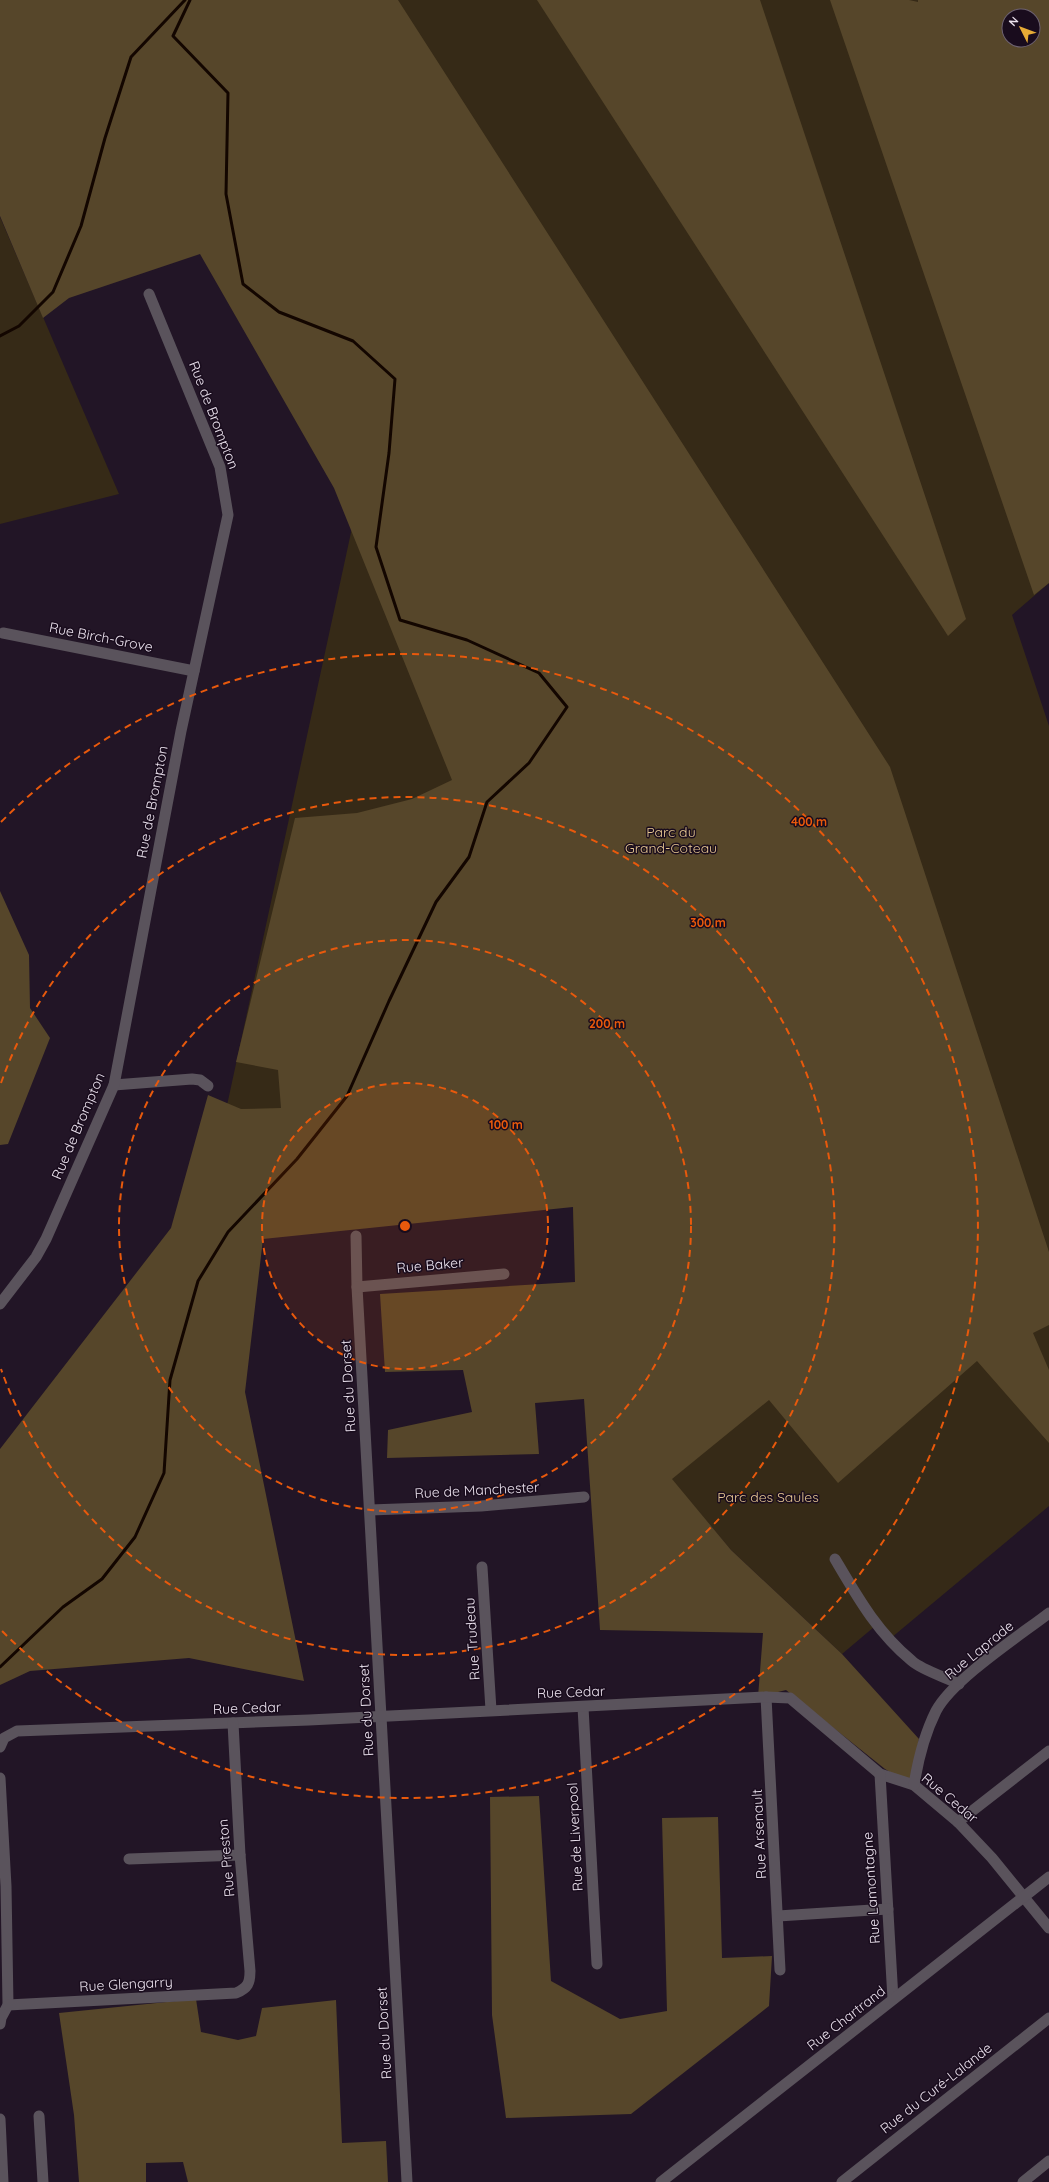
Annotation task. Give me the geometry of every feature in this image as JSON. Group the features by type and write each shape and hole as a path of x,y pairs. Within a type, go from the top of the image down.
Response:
{"street":[{"name":"Rue de Brompton","path":"0,1304 36,1257 46,1239 114,1085 194,671 228,515 220,467 149,294"},
{"name":"Rue Birch-Grove","path":"3,633 194,671"},
{"path":"114,1085 192,1079 200,1080 208,1086"},
{"name":"Rue du Dorset","path":"356,1236 357,1287 408,2182"},
{"name":"Rue Baker","path":"357,1287 504,1274"},
{"name":"Rue de Manchester","path":"370,1510 481,1506 584,1497"},
{"path":"835,1559 868,1615 887,1638 912,1662 959,1684"},
{"name":"Rue Trudeau","path":"482,1567 491,1710"},
{"name":"Rue Laprade","path":"914,1785 921,1752 936,1711 959,1684 1049,1613"},
{"name":"Rue Cedar","path":"2,1743 17,1731 233,1723 766,1697 790,1698 880,1774 914,1785 958,1822 1024,1897 1049,1928"},
{"name":"Rue Arsenault","path":"766,1697 780,1970"},
{"name":"Rue de Liverpool","path":"583,1707 597,1964"},
{"name":"Rue Preston","path":"233,1723 240,1855 250,1971 248,1985 245,1990"},
{"path":"958,1822 1049,1751"},
{"name":"Rue Lamontagne","path":"880,1774 893,1999"},
{"path":"0,1778 6,1886 8,2006 1,2018 0,2024"},
{"path":"129,1859 240,1855"},
{"name":"Rue Chartrand","path":"661,2182 1049,1877"},
{"path":"778,1916 888,1909"},
{"name":"Rue Glengarry","path":"8,2006 236,1993 245,1990"},
{"name":"Rue du Curé-Lalande","path":"842,2182 1049,2018"},
{"path":"39,2116 42,2182"},
{"path":"0,2119 4,2182"},
{"path":"1023,2182 1049,2161"}],"green space":[{"name":"Parc du Grand-Coteau","path":"0,0 1049,0 1049,583 1012,615 1049,726 1049,1506 891,1638 874,1627 842,1654 731,1550 671,1479 584,1399 576,1282 573,1207 205,1207 355,514 207,239"},
{"name":"Parc du Grand-Coteau","path":"0,0 398,0 890,767 1049,1252 1049,1325 1033,1333 1049,1370 1049,1443 977,1361 838,1483 769,1400 672,1479 731,1550 842,1654 919,1739 910,1784 885,1769 786,1690 758,1697 763,1633 600,1630 584,1399 535,1403 539,1454 387,1458 388,1430 472,1412 463,1370 385,1372 380,1294 575,1282 573,1207 263,1239 245,1392 304,1681 189,1658 30,1671 0,1685 0,1449 171,1228 208,1095 241,1109 281,1108 278,1070 236,1062 295,818 357,813 412,799 452,780 334,488 200,254 69,298 43,318 0,216"},
{"path":"537,0 760,0 966,619 948,636"},
{"path":"830,0 909,0 918,2 918,0 1049,0 1049,583 1034,595"},
{"path":"0,217 119,494 0,524"},
{"path":"0,891 29,955 30,1008 50,1038 8,1144 0,1145"},
{"path":"539,1796 551,1981 620,2019 667,2011 662,1818 718,1817 722,1958 772,1956 769,2006 631,2114 506,2118 492,2015 490,1797"},
{"path":"196,1999 201,2032 238,2040 256,2036 262,2008 336,2000 342,2143 386,2141 388,2182 188,2182 183,2162 146,2163 146,2182 79,2182 74,2115 59,2013"}],"waterway":[{"path":"0,336 19,326 53,292 81,226 105,138 131,57 185,0"},
{"path":"0,1667 63,1607 102,1579 135,1537 164,1473 170,1380 198,1281 228,1232 297,1159 347,1096 389,1001 436,902 469,857 487,802 529,763 567,707 539,673 467,640 400,620 376,547 389,453 395,379 353,341 279,312 243,284 226,194 228,93 173,36 190,0"}],"park label":[{"name":"Parc des Saules","path":"768,1497"}]}
